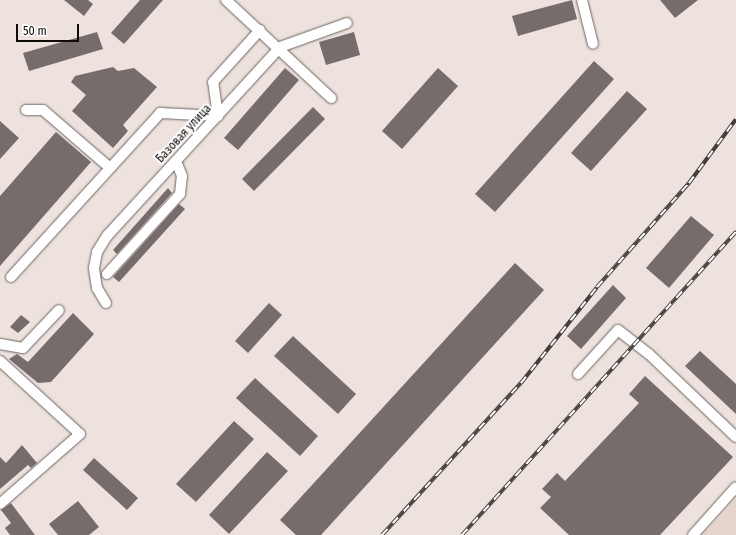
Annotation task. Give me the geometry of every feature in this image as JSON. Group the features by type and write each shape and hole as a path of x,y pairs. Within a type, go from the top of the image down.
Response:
{"street":[{"path":"226,0 280,47 331,98"},
{"path":"582,0 593,44"},
{"name":"Базовая улица","path":"106,303 97,288 94,268 97,252 107,236 280,47 347,23"},
{"path":"11,277 109,167 160,113 218,116 213,82 260,30"},
{"path":"26,110 43,110 109,167"},
{"path":"107,274 180,194 182,176 176,161"},
{"path":"0,344 23,348 59,310"},
{"path":"578,374 618,330 649,354 736,437"},
{"path":"0,361 80,434 0,504"},
{"path":"692,535 736,487"}],"shaded area":[{"path":"736,499 736,535 703,535"}],"building":[{"path":"64,0 88,0 93,4 84,16"},
{"path":"140,0 163,0 124,44 111,33"},
{"path":"572,0 577,19 518,36 512,16"},
{"path":"660,0 698,0 675,18"},
{"path":"97,32 103,49 29,71 23,53"},
{"path":"354,32 360,55 326,65 319,42"},
{"path":"594,61 614,79 495,212 475,194"},
{"path":"113,67 118,71 134,68 157,87 123,125 128,131 113,148 72,111 86,95 71,82 75,76"},
{"path":"285,68 299,80 238,150 224,138"},
{"path":"438,68 458,86 402,149 382,131"},
{"path":"627,91 647,109 591,171 571,153"},
{"path":"313,107 325,119 254,191 242,179"},
{"path":"0,121 19,138 0,159"},
{"path":"56,132 91,162 0,266 0,196"},
{"path":"168,188 172,193 117,254 113,250"},
{"path":"179,204 185,209 119,282 113,277"},
{"path":"691,216 714,235 669,288 646,268"},
{"path":"515,263 544,290 321,535 296,535 280,520"},
{"path":"613,285 626,298 581,349 567,336"},
{"path":"269,303 282,315 248,353 235,341"},
{"path":"73,313 94,334 51,382 38,383 9,359 17,354 28,362"},
{"path":"21,315 30,322 18,333 10,327"},
{"path":"293,336 356,394 338,414 274,356"},
{"path":"700,351 736,384 736,414 685,366"},
{"path":"645,376 733,457 660,535 569,535 540,508 551,497 542,489 557,473 565,481 639,403 629,394"},
{"path":"255,378 318,436 300,456 236,398"},
{"path":"234,421 254,439 196,502 176,484"},
{"path":"22,445 37,463 31,468 28,465 0,489 0,457 6,463"},
{"path":"267,452 288,471 229,534 209,515"},
{"path":"94,458 138,498 127,510 83,470"},
{"path":"78,501 99,527 89,535 58,535 49,524"},
{"path":"11,503 35,535 10,535 5,528 11,523 1,510"}],"railway":[{"path":"382,535 521,383 597,287 689,183 736,119"},
{"path":"462,535 736,232"}]}
